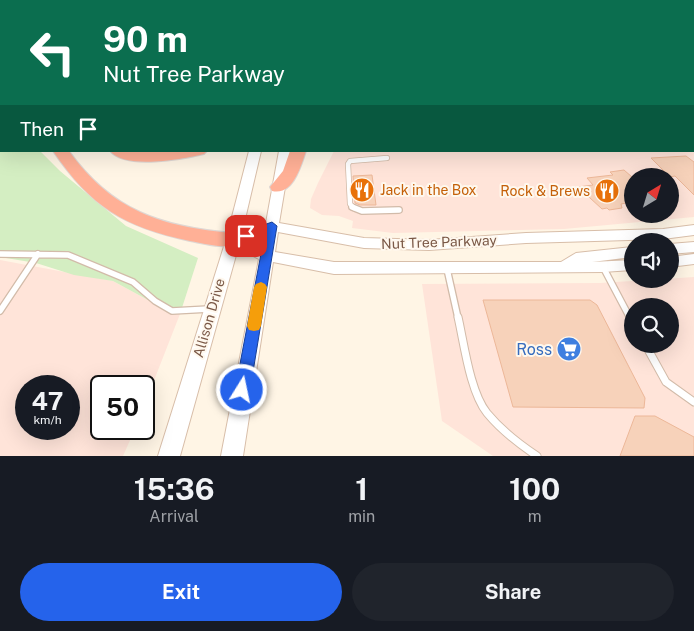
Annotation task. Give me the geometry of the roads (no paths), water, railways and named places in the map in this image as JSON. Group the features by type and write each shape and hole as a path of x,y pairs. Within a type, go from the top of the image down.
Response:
{"highway":[{"path":"61,152 78,176 99,196 124,212 150,224 173,231 233,240"},
{"path":"120,152 129,156 155,158 192,152"},
{"path":"278,187 291,172 298,152"}],"main road":[{"name":"Allison Drive","path":"169,456 211,308 233,240 255,152"},
{"path":"232,456 285,152"},
{"path":"233,240 272,226"},
{"name":"Nut Tree Parkway","path":"272,226 364,243 429,245 526,238 663,234 694,230"},
{"name":"Nut Tree Parkway","path":"233,240 266,256 334,268 624,266"},
{"path":"679,248 694,247"},
{"path":"564,267 576,258 624,253"},
{"path":"679,261 694,259"}],"lane":[{"path":"198,0 208,0"},
{"path":"387,158 350,161 348,164 350,204 352,208 362,211 399,210"},
{"path":"0,254 68,255 133,282 155,301 172,312 211,308"},
{"path":"0,311 38,254"},
{"path":"603,267 624,306"},
{"path":"447,268 473,383 486,412 516,442 537,456"},
{"path":"649,353 666,382 694,402"}],"place":[{"name":"Jack in the Box","path":"362,190"},
{"name":"Rock & Brews","path":"607,191"},
{"name":"Ross","path":"569,349"}]}
